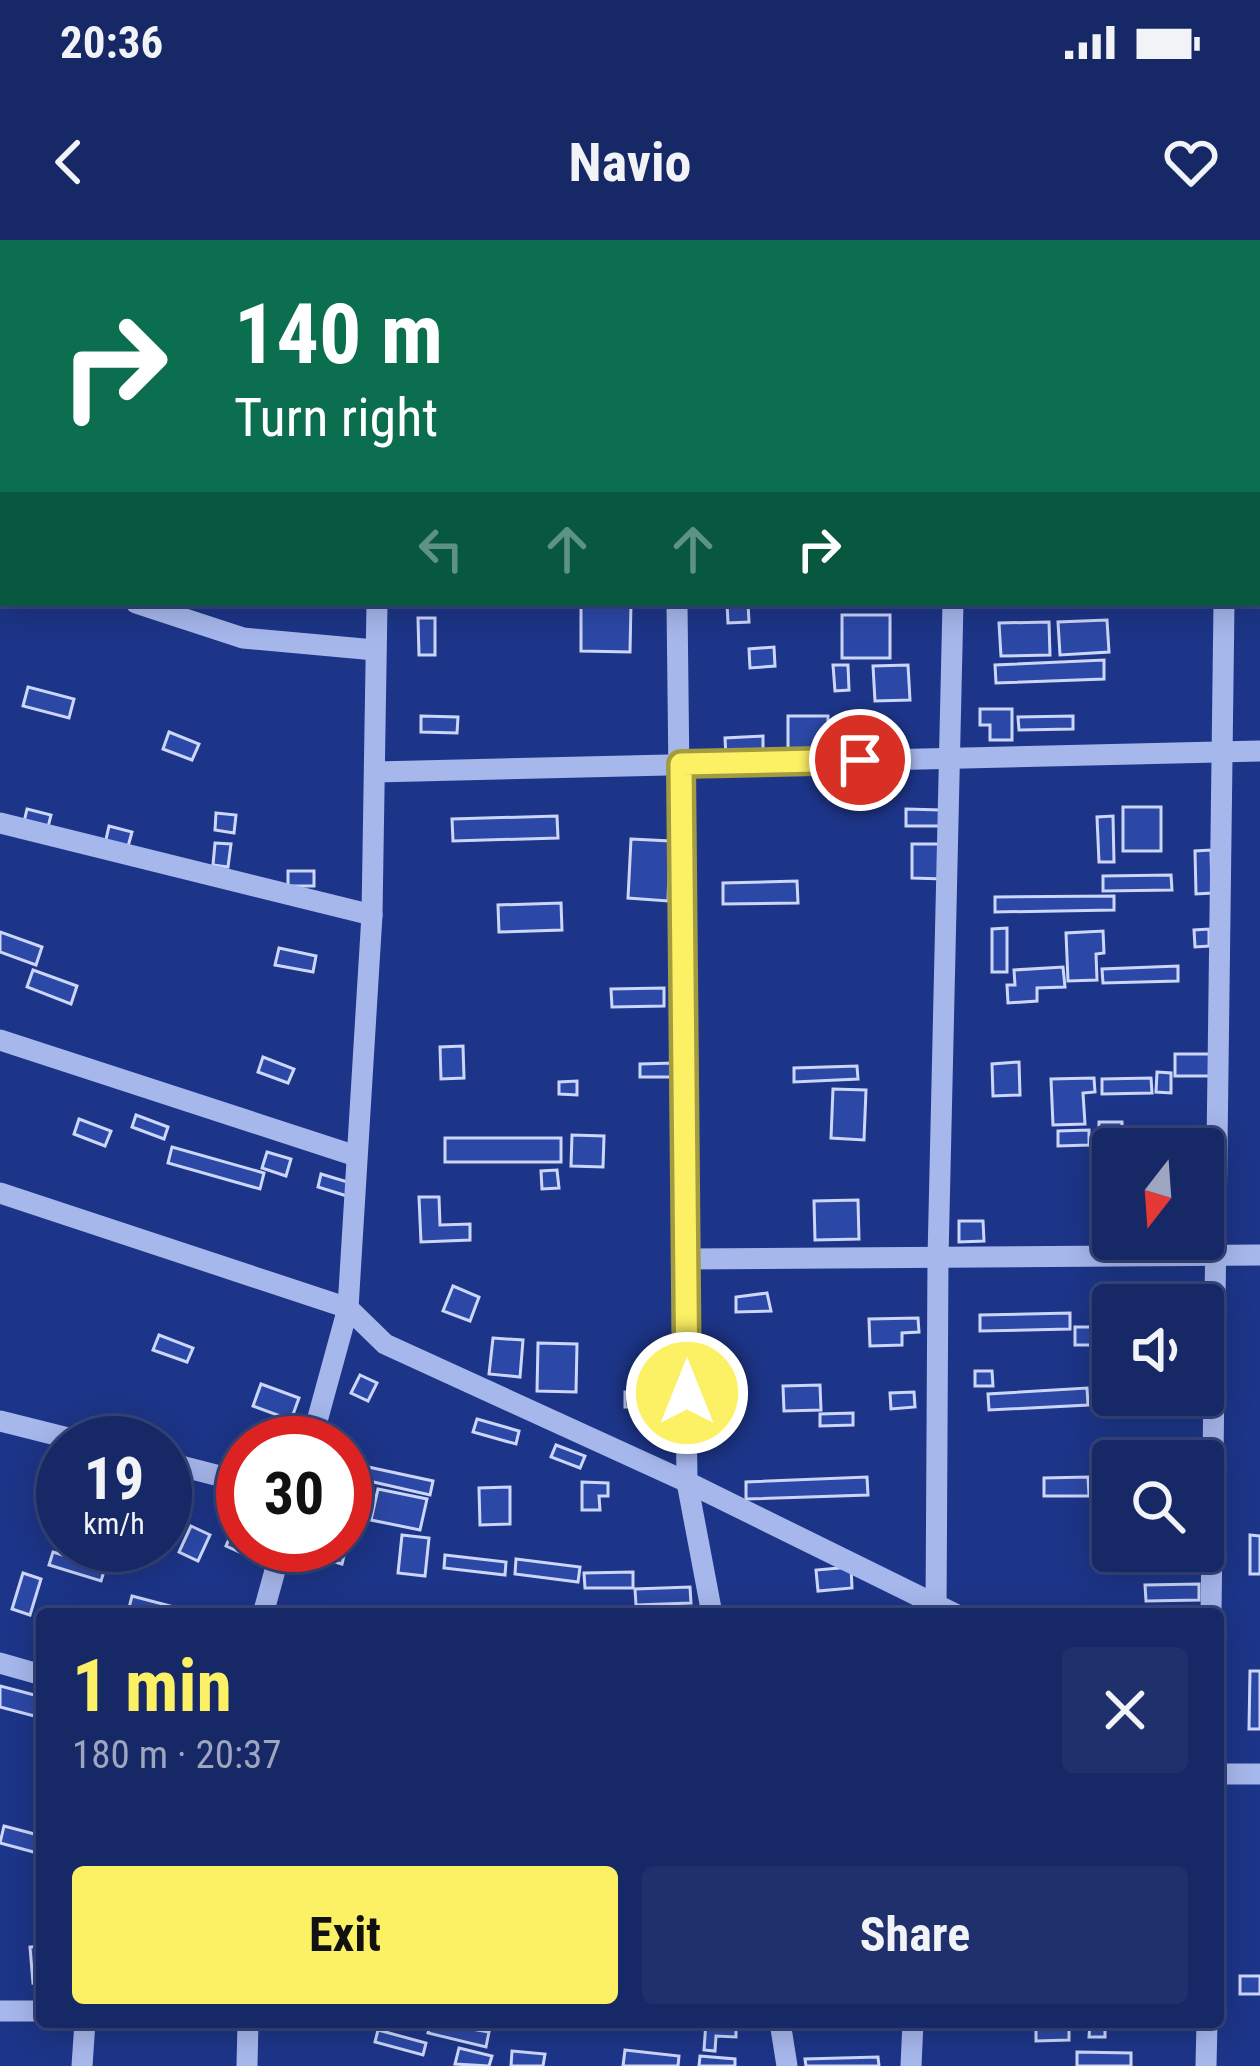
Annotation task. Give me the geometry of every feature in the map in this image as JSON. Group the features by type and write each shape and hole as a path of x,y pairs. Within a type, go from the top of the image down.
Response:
{"street":[{"path":"145,606 243,638 375,650"},
{"path":"318,1416 348,1308 372,915 377,606"},
{"path":"677,606 687,1482 711,1608"},
{"path":"942,1608 938,1258 952,606"},
{"path":"1218,1128 1225,606"},
{"path":"376,772 1260,751"},
{"path":"0,823 372,915"},
{"path":"0,1040 356,1156"},
{"path":"0,1192 348,1308 385,1344 687,1482 936,1608"},
{"path":"1224,1256 1260,1255"},
{"path":"687,1259 1092,1257"},
{"path":"1211,1608 1216,1260"},
{"path":"0,1421 36,1430"},
{"path":"265,1608 275,1572"},
{"path":"0,1663 36,1673"},
{"path":"1224,1774 1260,1774"},
{"path":"0,2011 36,2011"},
{"path":"82,2066 85,2028"},
{"path":"247,2066 248,2028"},
{"path":"781,2028 787,2066"},
{"path":"911,2066 913,2028"},
{"path":"1206,2066 1207,2028"}],"building":[{"path":"581,606 631,606 630,652 581,651"},
{"path":"727,606 748,606 749,622 728,623"},
{"path":"842,615 890,615 890,658 842,658"},
{"path":"418,618 435,618 435,655 419,655"},
{"path":"1107,620 1109,652 1060,655 1058,622"},
{"path":"1049,622 1050,655 1001,656 999,623"},
{"path":"774,647 775,666 750,668 749,649"},
{"path":"1104,660 1104,679 996,683 995,665"},
{"path":"833,665 848,665 849,690 835,691"},
{"path":"908,665 910,700 875,701 873,666"},
{"path":"28,687 74,699 69,718 23,706"},
{"path":"980,709 1012,709 1012,740 990,740 990,725 980,725"},
{"path":"421,716 458,717 457,733 421,732"},
{"path":"788,716 828,716 828,756 788,756"},
{"path":"1073,716 1073,729 1019,730 1018,717"},
{"path":"169,732 199,744 192,760 163,749"},
{"path":"763,736 763,755 726,757 725,738"},
{"path":"836,738 889,738 890,758 836,758"},
{"path":"1123,807 1161,807 1161,851 1123,851"},
{"path":"27,809 51,815 48,827 24,822"},
{"path":"906,809 940,810 941,826 906,826"},
{"path":"216,813 236,815 234,833 215,830"},
{"path":"557,816 558,838 453,841 452,819"},
{"path":"1113,816 1114,862 1099,862 1097,817"},
{"path":"109,826 132,832 127,850 105,844"},
{"path":"631,839 670,841 668,901 628,898"},
{"path":"215,843 231,844 228,867 213,865"},
{"path":"912,844 944,844 944,879 912,878"},
{"path":"1211,850 1212,893 1196,894 1195,851"},
{"path":"288,871 314,871 314,886 288,886"},
{"path":"1171,875 1172,890 1103,891 1103,876"},
{"path":"797,881 798,903 723,904 723,883"},
{"path":"1114,896 1114,910 995,912 995,897"},
{"path":"561,903 562,930 499,932 498,905"},
{"path":"1007,928 1007,972 992,972 992,929"},
{"path":"1209,929 1209,946 1195,947 1194,930"},
{"path":"1103,931 1104,953 1096,954 1097,980 1068,981 1066,933"},
{"path":"0,932 42,947 36,965 0,952"},
{"path":"279,948 316,956 313,972 275,965"},
{"path":"1178,966 1178,981 1103,983 1102,969"},
{"path":"1063,967 1065,987 1037,988 1037,1001 1008,1003 1007,985 1015,985 1014,970"},
{"path":"33,970 77,986 71,1004 27,987"},
{"path":"664,988 664,1006 612,1007 611,989"},
{"path":"463,1046 464,1078 441,1079 440,1047"},
{"path":"1175,1054 1213,1054 1213,1076 1175,1076"},
{"path":"263,1057 294,1069 288,1083 258,1072"},
{"path":"1019,1062 1020,1095 993,1096 992,1064"},
{"path":"674,1063 675,1077 640,1077 640,1064"},
{"path":"857,1066 858,1079 794,1082 794,1068"},
{"path":"1157,1072 1171,1073 1171,1093 1156,1092"},
{"path":"1094,1078 1095,1092 1083,1093 1085,1124 1053,1125 1051,1079"},
{"path":"1151,1078 1152,1093 1102,1094 1102,1079"},
{"path":"577,1081 577,1095 559,1094 559,1082"},
{"path":"833,1089 866,1090 864,1140 831,1138"},
{"path":"136,1115 168,1127 164,1139 132,1127"},
{"path":"79,1119 111,1131 105,1146 74,1134"},
{"path":"1099,1122 1122,1122 1122,1128 1099,1128"},
{"path":"1089,1130 1089,1145 1058,1146 1058,1131"},
{"path":"572,1135 604,1136 603,1167 571,1166"},
{"path":"445,1138 561,1138 561,1162 445,1162"},
{"path":"172,1147 264,1173 260,1189 168,1163"},
{"path":"267,1152 291,1159 286,1176 262,1168"},
{"path":"557,1170 559,1188 542,1189 541,1171"},
{"path":"321,1174 351,1183 347,1196 318,1187"},
{"path":"419,1197 439,1197 440,1225 470,1224 470,1240 421,1242"},
{"path":"858,1200 859,1239 815,1240 814,1201"},
{"path":"959,1221 983,1221 984,1241 959,1242"},
{"path":"453,1286 479,1297 470,1321 443,1311"},
{"path":"767,1293 771,1311 736,1312 736,1297"},
{"path":"1070,1313 1070,1329 980,1331 980,1315"},
{"path":"918,1318 919,1332 902,1333 902,1345 870,1346 869,1319"},
{"path":"1075,1327 1091,1327 1091,1345 1075,1345"},
{"path":"159,1335 193,1348 187,1362 153,1350"},
{"path":"493,1338 523,1340 520,1377 489,1374"},
{"path":"538,1343 577,1344 576,1392 537,1391"},
{"path":"975,1371 992,1371 993,1386 975,1386"},
{"path":"360,1375 377,1383 368,1401 351,1393"},
{"path":"261,1384 299,1398 292,1416 253,1406"},
{"path":"820,1385 821,1410 784,1411 783,1386"},
{"path":"1087,1388 1088,1405 989,1410 988,1394"},
{"path":"625,1392 669,1393 669,1408 625,1407"},
{"path":"914,1392 915,1407 891,1409 890,1393"},
{"path":"853,1413 853,1425 820,1426 820,1414"},
{"path":"477,1419 519,1431 516,1444 473,1432"},
{"path":"556,1445 585,1456 580,1468 551,1457"},
{"path":"372,1468 433,1481 430,1495 372,1482"},
{"path":"867,1477 868,1495 746,1499 746,1482"},
{"path":"1088,1477 1089,1496 1044,1496 1044,1478"},
{"path":"582,1482 608,1483 608,1496 599,1496 600,1510 582,1510"},
{"path":"510,1487 510,1524 480,1525 479,1488"},
{"path":"378,1489 427,1499 420,1530 372,1520"},
{"path":"192,1526 210,1535 198,1561 192,1558"},
{"path":"402,1535 429,1538 425,1576 398,1573"},
{"path":"1250,1535 1260,1536 1260,1574 1250,1574"},
{"path":"445,1555 506,1562 505,1575 444,1568"},
{"path":"516,1559 580,1567 578,1582 515,1574"},
{"path":"851,1567 852,1588 818,1591 816,1570"},
{"path":"72,1572 104,1572 101,1581"},
{"path":"633,1572 633,1588 585,1588 584,1573"},
{"path":"23,1573 41,1579 30,1615 12,1609"},
{"path":"1199,1584 1199,1600 1146,1601 1145,1585"},
{"path":"690,1587 691,1603 636,1605 635,1589"},
{"path":"132,1596 178,1608 129,1608"},
{"path":"1250,1671 1260,1671 1260,1729 1249,1729"},
{"path":"0,1686 36,1695 36,1716 0,1707"},
{"path":"4,1826 36,1834 36,1853 0,1843"},
{"path":"36,1946 36,1983 33,1983 30,1947"},
{"path":"1240,1976 1260,1976 1260,1994 1240,1994"},
{"path":"429,2028 489,2032 486,2047 428,2033"},
{"path":"706,2028 736,2028 736,2037 716,2036 715,2051 704,2050"},
{"path":"1036,2028 1069,2028 1069,2040 1036,2041"},
{"path":"1090,2028 1105,2028 1105,2037 1089,2037"},
{"path":"378,2030 426,2043 423,2055 375,2042"},
{"path":"459,2048 492,2056 489,2066 455,2064"},
{"path":"625,2050 679,2056 678,2066 623,2066"},
{"path":"512,2051 545,2054 543,2066 511,2066"},
{"path":"1077,2052 1131,2053 1131,2066 1077,2066"},
{"path":"700,2056 735,2059 735,2066 699,2066"},
{"path":"878,2057 879,2066 806,2066 805,2059"}],"route":[{"path":"687,1393 681,764 860,760"}]}
